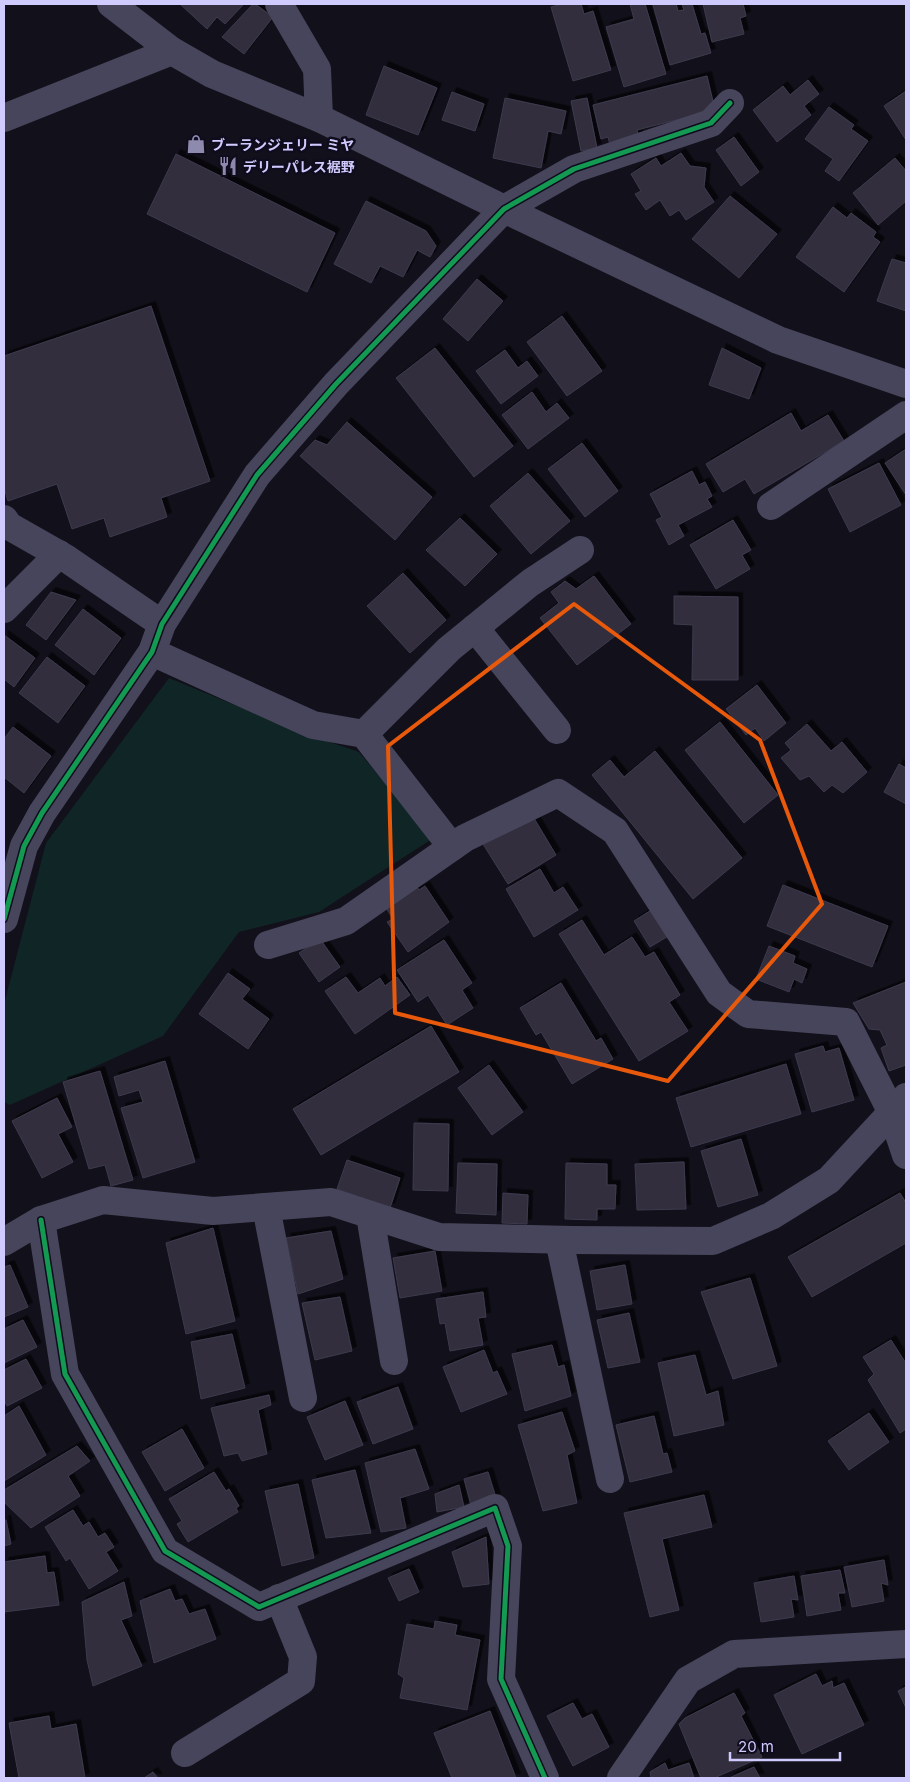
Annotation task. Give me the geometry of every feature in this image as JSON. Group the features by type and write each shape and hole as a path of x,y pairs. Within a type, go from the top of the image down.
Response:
{"street":[{"path":"112,4 172,51 212,74 319,118 778,340 906,384"},
{"path":"279,4 317,68 319,118"},
{"path":"4,118 172,51"},
{"path":"4,920 24,846 38,821 152,652 162,624 257,475 336,384 504,209 574,168 711,123 730,103"},
{"path":"771,506 906,415"},
{"path":"4,519 10,526 59,554 162,624"},
{"path":"364,734 448,650 530,583 580,550"},
{"path":"4,609 59,554"},
{"path":"474,628 557,730"},
{"path":"152,652 313,725 364,734 452,847"},
{"path":"268,945 346,921 464,838 558,793 615,831 719,994 748,1014 846,1022 899,1105 906,1155"},
{"path":"4,1242 41,1220 103,1200 213,1211 331,1202 439,1237 713,1241 771,1216 829,1180 899,1105"},
{"path":"266,1207 303,1398"},
{"path":"370,1215 394,1361"},
{"path":"41,1220 65,1374 165,1551 259,1607 495,1508 508,1546 501,1680 545,1778"},
{"path":"559,1240 610,1479"},
{"path":"185,1753 301,1681 303,1657 279,1598"},
{"path":"621,1778 688,1680 734,1654 906,1644"}],"highlighted area":[{"path":"574,604 760,740 822,904 668,1081 395,1013 388,746"}],"green space":[{"path":"169,678 300,732 359,752 432,839 319,912 239,932 163,1036 10,1105 4,1102 4,1004 46,843"}],"building":[{"path":"180,4 244,4 225,24 217,17 207,29"},
{"path":"253,4 273,17 244,54 222,37"},
{"path":"562,4 581,4 584,14 593,11 611,70 573,81 551,7"},
{"path":"630,4 645,4 666,74 624,87 606,27 634,19"},
{"path":"676,4 678,11 684,10 682,4 692,4 701,34 705,33 711,53 670,65 653,5"},
{"path":"703,4 743,4 746,16 740,18 744,34 712,42"},
{"path":"384,66 437,88 418,135 366,115"},
{"path":"707,76 715,110 637,130 639,138 610,145 608,137 601,139 593,105"},
{"path":"808,80 819,94 804,106 811,115 777,142 753,110 783,86 790,95"},
{"path":"906,91 906,140 884,106"},
{"path":"452,92 484,104 475,131 442,120"},
{"path":"505,98 566,111 561,134 548,131 541,168 493,158"},
{"path":"587,98 597,148 581,151 571,101"},
{"path":"829,107 854,125 851,129 868,141 839,181 825,171 833,159 805,139"},
{"path":"734,137 759,172 741,186 716,150"},
{"path":"681,153 690,166 706,168 704,187 714,202 686,220 679,210 670,216 660,200 646,210 635,194 641,191 631,174 656,158 661,166"},
{"path":"176,154 335,233 307,292 147,214"},
{"path":"895,158 906,171 906,201 878,225 853,193"},
{"path":"730,196 777,234 739,278 692,239"},
{"path":"366,201 426,231 436,246 430,257 417,250 403,277 380,266 371,283 334,264"},
{"path":"833,207 847,218 851,213 876,232 873,237 880,242 844,292 796,257"},
{"path":"892,259 906,263 906,311 877,301"},
{"path":"477,279 503,301 468,341 443,319"},
{"path":"151,306 210,481 161,498 167,517 110,537 104,518 72,529 57,484 8,501 4,488 4,356"},
{"path":"562,316 602,371 567,396 527,342"},
{"path":"435,348 513,446 474,477 396,378"},
{"path":"722,348 761,368 749,399 709,385"},
{"path":"505,350 518,368 527,361 538,376 501,404 476,371"},
{"path":"532,392 546,412 557,403 569,418 528,449 502,415"},
{"path":"791,413 801,431 828,415 844,441 754,494 745,479 723,492 706,464"},
{"path":"347,422 432,497 395,540 300,456 315,440 327,445"},
{"path":"582,443 618,491 585,517 548,469"},
{"path":"906,449 906,495 885,463"},
{"path":"879,463 901,505 850,532 828,489"},
{"path":"692,471 699,485 705,482 712,496 707,499 712,507 678,525 684,536 669,545 656,520 662,517 650,494"},
{"path":"528,473 570,521 531,554 490,506"},
{"path":"460,518 497,554 465,586 426,550"},
{"path":"733,520 751,550 742,555 750,569 716,589 690,545"},
{"path":"403,573 446,620 410,653 367,606"},
{"path":"594,576 631,624 577,665 540,618 559,603 551,592 565,581 576,589"},
{"path":"51,592 76,600 46,640 26,625"},
{"path":"674,596 738,597 738,680 692,680 693,625 674,624"},
{"path":"83,609 121,638 94,675 55,645"},
{"path":"4,635 35,658 14,687 4,679"},
{"path":"47,657 85,686 58,723 19,693"},
{"path":"757,685 786,723 764,741 755,728 746,735 726,709"},
{"path":"720,722 778,795 744,823 685,750"},
{"path":"807,724 831,751 842,742 867,772 843,793 832,785 824,792 809,776 800,780 781,758 791,750 785,743"},
{"path":"13,727 51,756 24,793 4,777 4,739"},
{"path":"655,751 742,858 693,899 592,775 610,760 624,777"},
{"path":"899,764 906,768 906,804 884,792"},
{"path":"532,815 556,855 508,884 483,844"},
{"path":"540,869 554,893 563,887 578,910 534,937 506,889"},
{"path":"416,885 419,890 425,886 449,922 408,952 387,922 393,919 383,903"},
{"path":"783,885 888,926 872,967 767,926"},
{"path":"653,909 670,935 650,947 634,921"},
{"path":"582,920 604,955 632,937 645,957 654,952 680,995 669,1002 688,1031 639,1061 559,934"},
{"path":"320,939 340,967 319,982 299,953"},
{"path":"444,940 472,983 462,990 473,1008 447,1025 428,995 418,1002 397,970"},
{"path":"769,946 795,956 793,963 807,969 802,983 794,979 789,992 756,979"},
{"path":"228,973 250,989 242,999 269,1019 248,1049 199,1014"},
{"path":"346,977 358,993 380,978 385,986 397,977 410,995 355,1034 325,991"},
{"path":"906,982 906,1065 889,1071 881,1048 887,1045 880,1030 869,1029 853,1003"},
{"path":"561,983 596,1041 601,1038 613,1059 572,1084 541,1032 536,1035 520,1008"},
{"path":"431,1026 459,1072 321,1155 293,1109"},
{"path":"823,1046 825,1052 839,1048 854,1100 812,1112 795,1054"},
{"path":"165,1061 195,1162 143,1178 121,1108 143,1102 139,1090 119,1096 114,1077"},
{"path":"786,1064 801,1114 691,1147 676,1098"},
{"path":"489,1065 523,1112 492,1135 458,1088"},
{"path":"100,1071 133,1180 111,1186 105,1165 89,1169 63,1082"},
{"path":"57,1098 72,1127 58,1134 73,1162 42,1178 12,1121"},
{"path":"414,1123 449,1124 448,1191 413,1190"},
{"path":"741,1139 758,1195 718,1207 701,1151"},
{"path":"347,1160 400,1178 390,1208 337,1189"},
{"path":"684,1162 686,1209 637,1210 635,1164"},
{"path":"458,1163 497,1164 496,1215 456,1213"},
{"path":"566,1163 607,1164 607,1185 616,1185 615,1209 597,1209 597,1220 565,1219"},
{"path":"503,1193 528,1195 527,1224 502,1223"},
{"path":"900,1193 906,1203 906,1243 812,1297 788,1257"},
{"path":"213,1228 235,1321 186,1334 166,1243"},
{"path":"331,1231 343,1279 298,1294 286,1238"},
{"path":"435,1251 442,1291 400,1298 393,1258"},
{"path":"10,1265 28,1307 4,1317 4,1267"},
{"path":"625,1265 632,1304 597,1310 590,1271"},
{"path":"750,1278 777,1366 733,1379 701,1292"},
{"path":"483,1292 486,1317 478,1318 483,1345 450,1351 445,1323 440,1324 436,1299"},
{"path":"340,1297 352,1351 315,1360 302,1303"},
{"path":"629,1313 640,1362 608,1368 597,1320"},
{"path":"23,1320 37,1347 4,1363 4,1329"},
{"path":"232,1334 245,1388 201,1399 191,1342"},
{"path":"891,1340 906,1361 906,1429 900,1433 868,1380 874,1374 863,1357"},
{"path":"552,1345 558,1367 564,1365 571,1396 525,1411 512,1354"},
{"path":"484,1350 493,1373 497,1371 507,1394 461,1412 443,1367"},
{"path":"695,1355 706,1395 718,1391 724,1425 674,1436 658,1363"},
{"path":"26,1359 42,1388 7,1406 4,1400 4,1370"},
{"path":"398,1387 413,1429 373,1444 357,1402"},
{"path":"269,1395 271,1405 258,1410 267,1454 242,1461 238,1453 224,1456 211,1408"},
{"path":"345,1401 363,1445 325,1460 307,1417"},
{"path":"19,1406 46,1455 4,1481 4,1416"},
{"path":"562,1412 575,1451 567,1455 577,1503 543,1511 518,1425"},
{"path":"869,1413 889,1442 849,1470 828,1441"},
{"path":"654,1416 663,1454 667,1453 672,1472 630,1482 616,1425"},
{"path":"182,1429 204,1468 165,1491 142,1452"},
{"path":"77,1446 90,1461 68,1476 80,1496 31,1528 4,1502 4,1490"},
{"path":"415,1449 429,1489 400,1498 406,1528 381,1532 365,1463"},
{"path":"355,1470 371,1533 326,1538 312,1480"},
{"path":"214,1472 226,1491 229,1489 239,1506 236,1508 238,1512 188,1542 177,1524 182,1521 169,1499"},
{"path":"488,1472 496,1498 471,1505 464,1479"},
{"path":"298,1484 314,1558 282,1566 265,1491"},
{"path":"459,1485 464,1507 437,1512 435,1494"},
{"path":"704,1495 712,1527 662,1539 679,1610 650,1617 624,1513"},
{"path":"73,1510 83,1526 89,1522 98,1537 105,1533 114,1547 106,1552 118,1571 89,1589 70,1558 66,1561 45,1527"},
{"path":"4,1520 6,1520 11,1544 4,1546"},
{"path":"486,1537 489,1584 463,1587 452,1552"},
{"path":"45,1556 47,1573 54,1572 59,1605 4,1612 4,1562"},
{"path":"884,1560 888,1585 881,1583 884,1601 852,1607 844,1567"},
{"path":"409,1569 419,1592 399,1601 388,1578"},
{"path":"840,1570 845,1593 838,1593 841,1610 807,1616 801,1576"},
{"path":"794,1576 798,1600 791,1599 794,1617 761,1622 754,1583"},
{"path":"124,1582 132,1616 121,1620 142,1666 93,1686 87,1660 82,1602"},
{"path":"170,1589 175,1601 182,1599 189,1614 205,1609 216,1639 154,1663 140,1601"},
{"path":"435,1621 457,1625 455,1635 480,1640 467,1710 400,1698 404,1678 398,1674 407,1624 434,1629"},
{"path":"816,1674 822,1686 832,1681 833,1688 844,1683 864,1725 802,1754 774,1695"},
{"path":"906,1687 906,1708 898,1691"},
{"path":"734,1693 745,1713 741,1716 762,1757 714,1778 701,1778 679,1724 685,1718"},
{"path":"573,1703 582,1719 592,1714 609,1747 573,1766 547,1716"},
{"path":"490,1711 516,1778 452,1778 434,1733"},
{"path":"49,1716 51,1729 76,1724 85,1778 19,1778 9,1723"},
{"path":"665,1763 668,1770 689,1763 694,1778 651,1778 650,1772"},
{"path":"754,1767 760,1778 729,1778"},
{"path":"153,1772 158,1778 144,1778"}],"cycle path":[{"path":"4,919 24,846 42,813 152,652 162,624 257,475 336,384 504,209 574,169 711,123 730,103"},
{"path":"41,1220 65,1374 165,1551 259,1607 495,1508 508,1546 501,1679 545,1778"}],"place":[{"name":"ブーランジェリー ミヤ","path":"196,144"},
{"name":"デリーパレス裾野","path":"228,166"}]}
